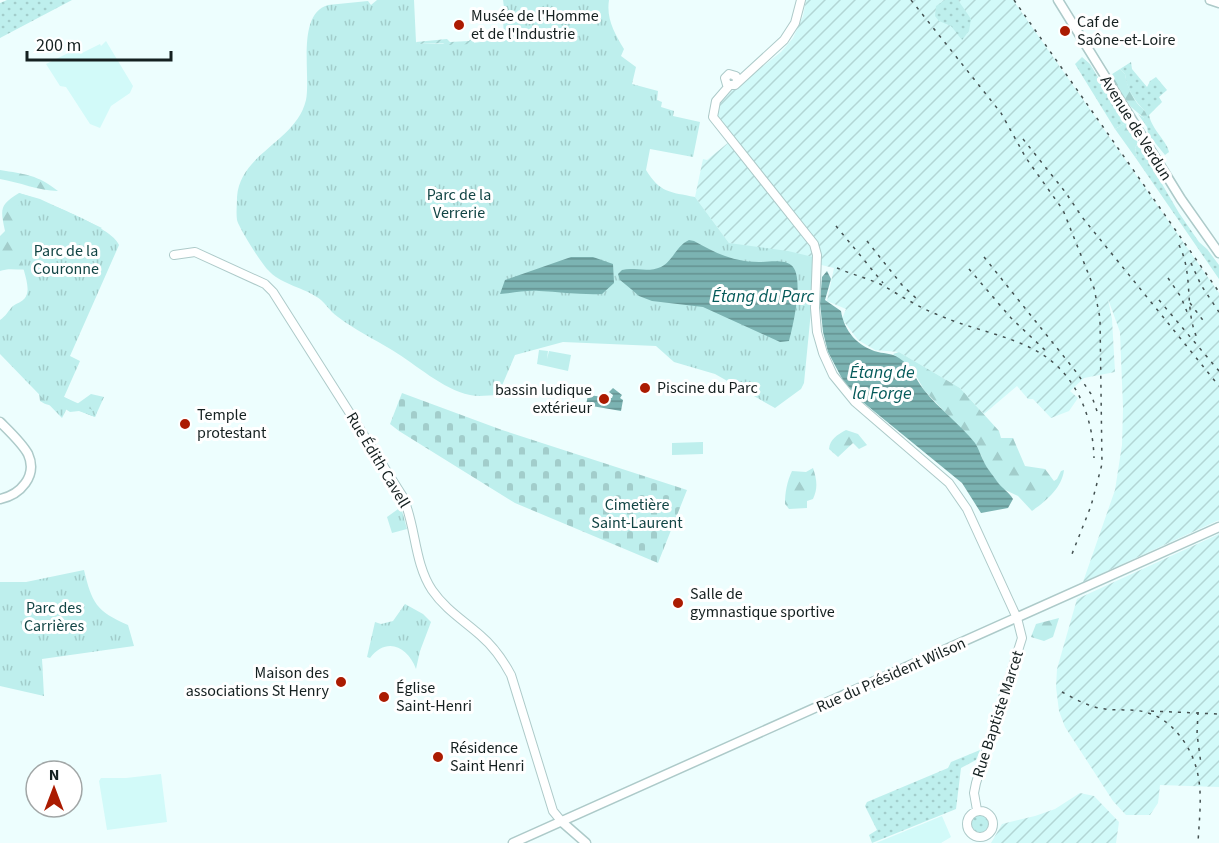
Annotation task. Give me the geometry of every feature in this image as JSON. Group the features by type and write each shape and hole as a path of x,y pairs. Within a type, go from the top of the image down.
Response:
{"main road":[{"name":"Avenue de Verdun","path":"1058,0 1156,160 1219,253"},
{"path":"1210,0 1219,3"},
{"path":"0,422 27,453 30,471 27,482 15,494 0,499"},
{"name":"Rue du Président Wilson","path":"513,843 1219,527"},
{"path":"561,822 586,843"}],"street":[{"path":"801,0 795,23 789,34 767,57 736,78 729,74 725,78 725,83 729,86 717,100 713,117 816,249 815,320 823,353 833,375 855,402 949,483 967,509 1017,618"},
{"name":"Rue Édith Cavell","path":"174,255 190,251 197,252 265,284 273,291 403,497 410,513 423,572 432,590 451,612 490,645 511,675 554,812 561,822"},
{"name":"Rue Baptiste Marcet","path":"977,810 974,794 976,783 1022,638 1017,618"},
{"path":"977,810 987,813 993,821 990,831 982,840 971,833 967,826 967,818 977,810"}],"shaded area":[{"path":"806,0 1013,0 1219,293 1219,520 1083,582 1115,490 1122,445 1120,332 1108,299 1112,319 1115,372 1084,378 1070,391 1078,398 1069,411 1051,418 1033,399 1028,399 1017,386 984,414 960,388 899,352 875,350 858,340 842,319 846,309 827,301 834,268 729,243 695,197 703,159 707,160 729,142 708,116 720,100 781,52 793,38 803,16"},
{"path":"106,41 133,86 130,93 111,106 100,128 90,124 66,87 60,86 46,64 76,49 80,54 100,44 101,46"},
{"path":"1219,534 1219,787 1160,785 1158,803 1150,815 1126,815 1113,801 1065,727 1059,711 1056,687 1057,669 1077,599"},
{"path":"161,774 167,822 107,830 99,781 101,778"},
{"path":"1080,793 1094,796 1119,822 1116,843 991,843 1002,824 1055,809"},
{"path":"942,816 951,837 941,843 876,843"}],"green space":[{"path":"7,0 72,0 0,38 0,3"},
{"name":"Parc de la Verrerie","path":"377,0 414,0 416,42 419,44 473,43 502,39 504,34 503,0 609,0 610,20 624,49 621,56 636,67 632,84 658,91 657,100 662,102 661,107 674,111 673,116 700,122 693,157 650,149 646,170 651,178 666,190 695,197 729,243 788,251 813,257 811,311 804,383 801,389 775,408 715,374 674,362 656,346 563,342 515,355 498,395 470,395 440,382 344,322 318,298 284,282 273,274 256,253 237,220 237,197 240,182 248,169 281,138 300,114 306,100 308,32 318,11 328,5 368,1 371,5"},
{"path":"945,0 958,0 971,19 969,31 962,40 951,26 939,21 935,16 936,6"},
{"path":"503,36 501,40 475,41 473,44 446,45 416,42 447,39 450,42 469,41 472,37"},
{"path":"1082,57 1090,64 1126,123 1115,129 1075,64"},
{"path":"1131,62 1132,69 1147,87 1156,77 1167,90 1159,97 1162,102 1149,115 1153,126 1168,148 1169,152 1165,155 1148,134 1147,127 1138,114 1144,118 1145,111 1132,94 1125,74 1120,69"},
{"path":"1120,69 1125,74 1135,100 1147,116 1144,118 1131,107 1109,76"},
{"path":"1126,123 1138,143 1135,148 1137,156 1135,157 1115,129"},
{"path":"1138,143 1179,213 1199,242 1219,265 1219,279 1135,157 1137,156 1135,148"},
{"path":"0,170 37,178 58,191 44,190 0,179"},
{"path":"19,193 40,199 102,228 30,269 0,271 0,236 5,231 2,212 5,204"},
{"name":"Parc de la Couronne","path":"19,193 90,222 104,230 119,245 70,356 80,361 64,397 97,412 95,417 68,406 62,418 0,354 0,320 13,306 24,299 28,288 20,252 17,252"},
{"path":"539,350 548,351 547,359 549,351 571,355 568,371 537,364"},
{"path":"899,352 960,388 999,431 1001,438 1013,438 1025,466 1045,469 1054,481 1064,470 1060,483 1043,503 1032,511 1018,496 1001,488 981,455 959,427 924,390 914,372 893,354"},
{"path":"39,392 64,397 77,404 91,394 104,397 95,417 79,411 70,412 48,405 40,401"},
{"name":"Cimetière Saint-Laurent","path":"402,393 502,430 687,490 658,563 515,503 399,431 390,424"},
{"path":"846,430 858,434 867,445 859,449 853,443 838,457 829,449 834,438"},
{"path":"703,442 703,454 672,455 672,443"},
{"path":"813,468 816,491 813,499 807,501 807,508 789,509 785,504 785,495 792,471 806,472"},
{"path":"401,507 407,529 392,533 387,517"},
{"name":"Parc des Carrières","path":"84,570 97,605 109,615 128,625 134,646 42,659 44,696 0,686 0,582 26,582"},
{"path":"405,604 423,614 431,622 416,669 408,655 396,647 383,647 370,658 367,657 375,622 381,624 393,621"},
{"path":"1059,618 1053,637 1044,641 1031,637 1036,624"},
{"path":"980,750 976,760 961,768 956,809 872,843 869,835 877,830 865,806 867,802 948,768 951,762"},
{"path":"979,813 986,816 989,823 986,830 979,833 972,830 969,823 972,816"}],"water":[{"name":"Étang du Parc","path":"689,240 733,259 750,262 780,261 791,265 795,271 798,289 789,341 780,342 703,307 652,301 639,296 620,280 618,274 622,270 651,270 661,267"},
{"path":"571,257 593,257 613,264 614,283 602,294 534,291 500,294 505,280"},
{"name":"Étang de la Forge","path":"827,271 831,279 825,300 841,311 845,325 853,337 871,350 894,355 907,365 930,397 975,443 988,469 1013,499 1008,508 981,513 962,483 848,390 828,352 823,332 820,303 822,277"},
{"name":"bassin ludique extérieur","path":"613,388 622,395 620,398 623,400 621,411 586,405 588,395 612,398 613,395 609,392"}],"railway":[{"path":"911,0 1001,113 1026,158 1063,210 1094,288 1100,318 1102,464 1091,506 1072,554"},
{"path":"1014,0 1219,292"},
{"path":"1023,139 1082,217 1219,386"},
{"path":"836,226 883,283"},
{"path":"867,241 902,285 918,300"},
{"path":"1179,245 1184,256 1191,315 1197,338"},
{"path":"984,257 1077,373 1091,394 1098,414"},
{"path":"1191,263 1201,285 1219,312"},
{"path":"837,268 880,284 933,313 1028,347 1053,362 1073,385 1086,413 1094,458"},
{"path":"969,269 1011,318 1047,352"},
{"path":"1168,278 1181,297 1187,312"},
{"path":"1159,300 1219,371"},
{"path":"1190,303 1205,323"},
{"path":"1062,692 1083,703 1100,708 1146,712 1165,721 1176,732 1190,752 1198,777 1200,790 1198,843"},
{"path":"1151,711 1219,714"},
{"path":"1198,712 1197,734 1201,764"}],"place":[{"name":"Musée de l'Homme et de l'Industrie","path":"459,25"},
{"name":"Caf de Saône-et-Loire","path":"1065,31"},
{"name":"Piscine du Parc","path":"645,388"},
{"name":"bassin ludique extérieur","path":"604,399"},
{"name":"Temple protestant","path":"185,424"},
{"name":"Salle de gymnastique sportive","path":"678,603"},
{"name":"Maison des associations St Henry","path":"341,682"},
{"name":"Église Saint-Henri","path":"384,697"},
{"name":"Résidence Saint Henri","path":"438,757"}]}
